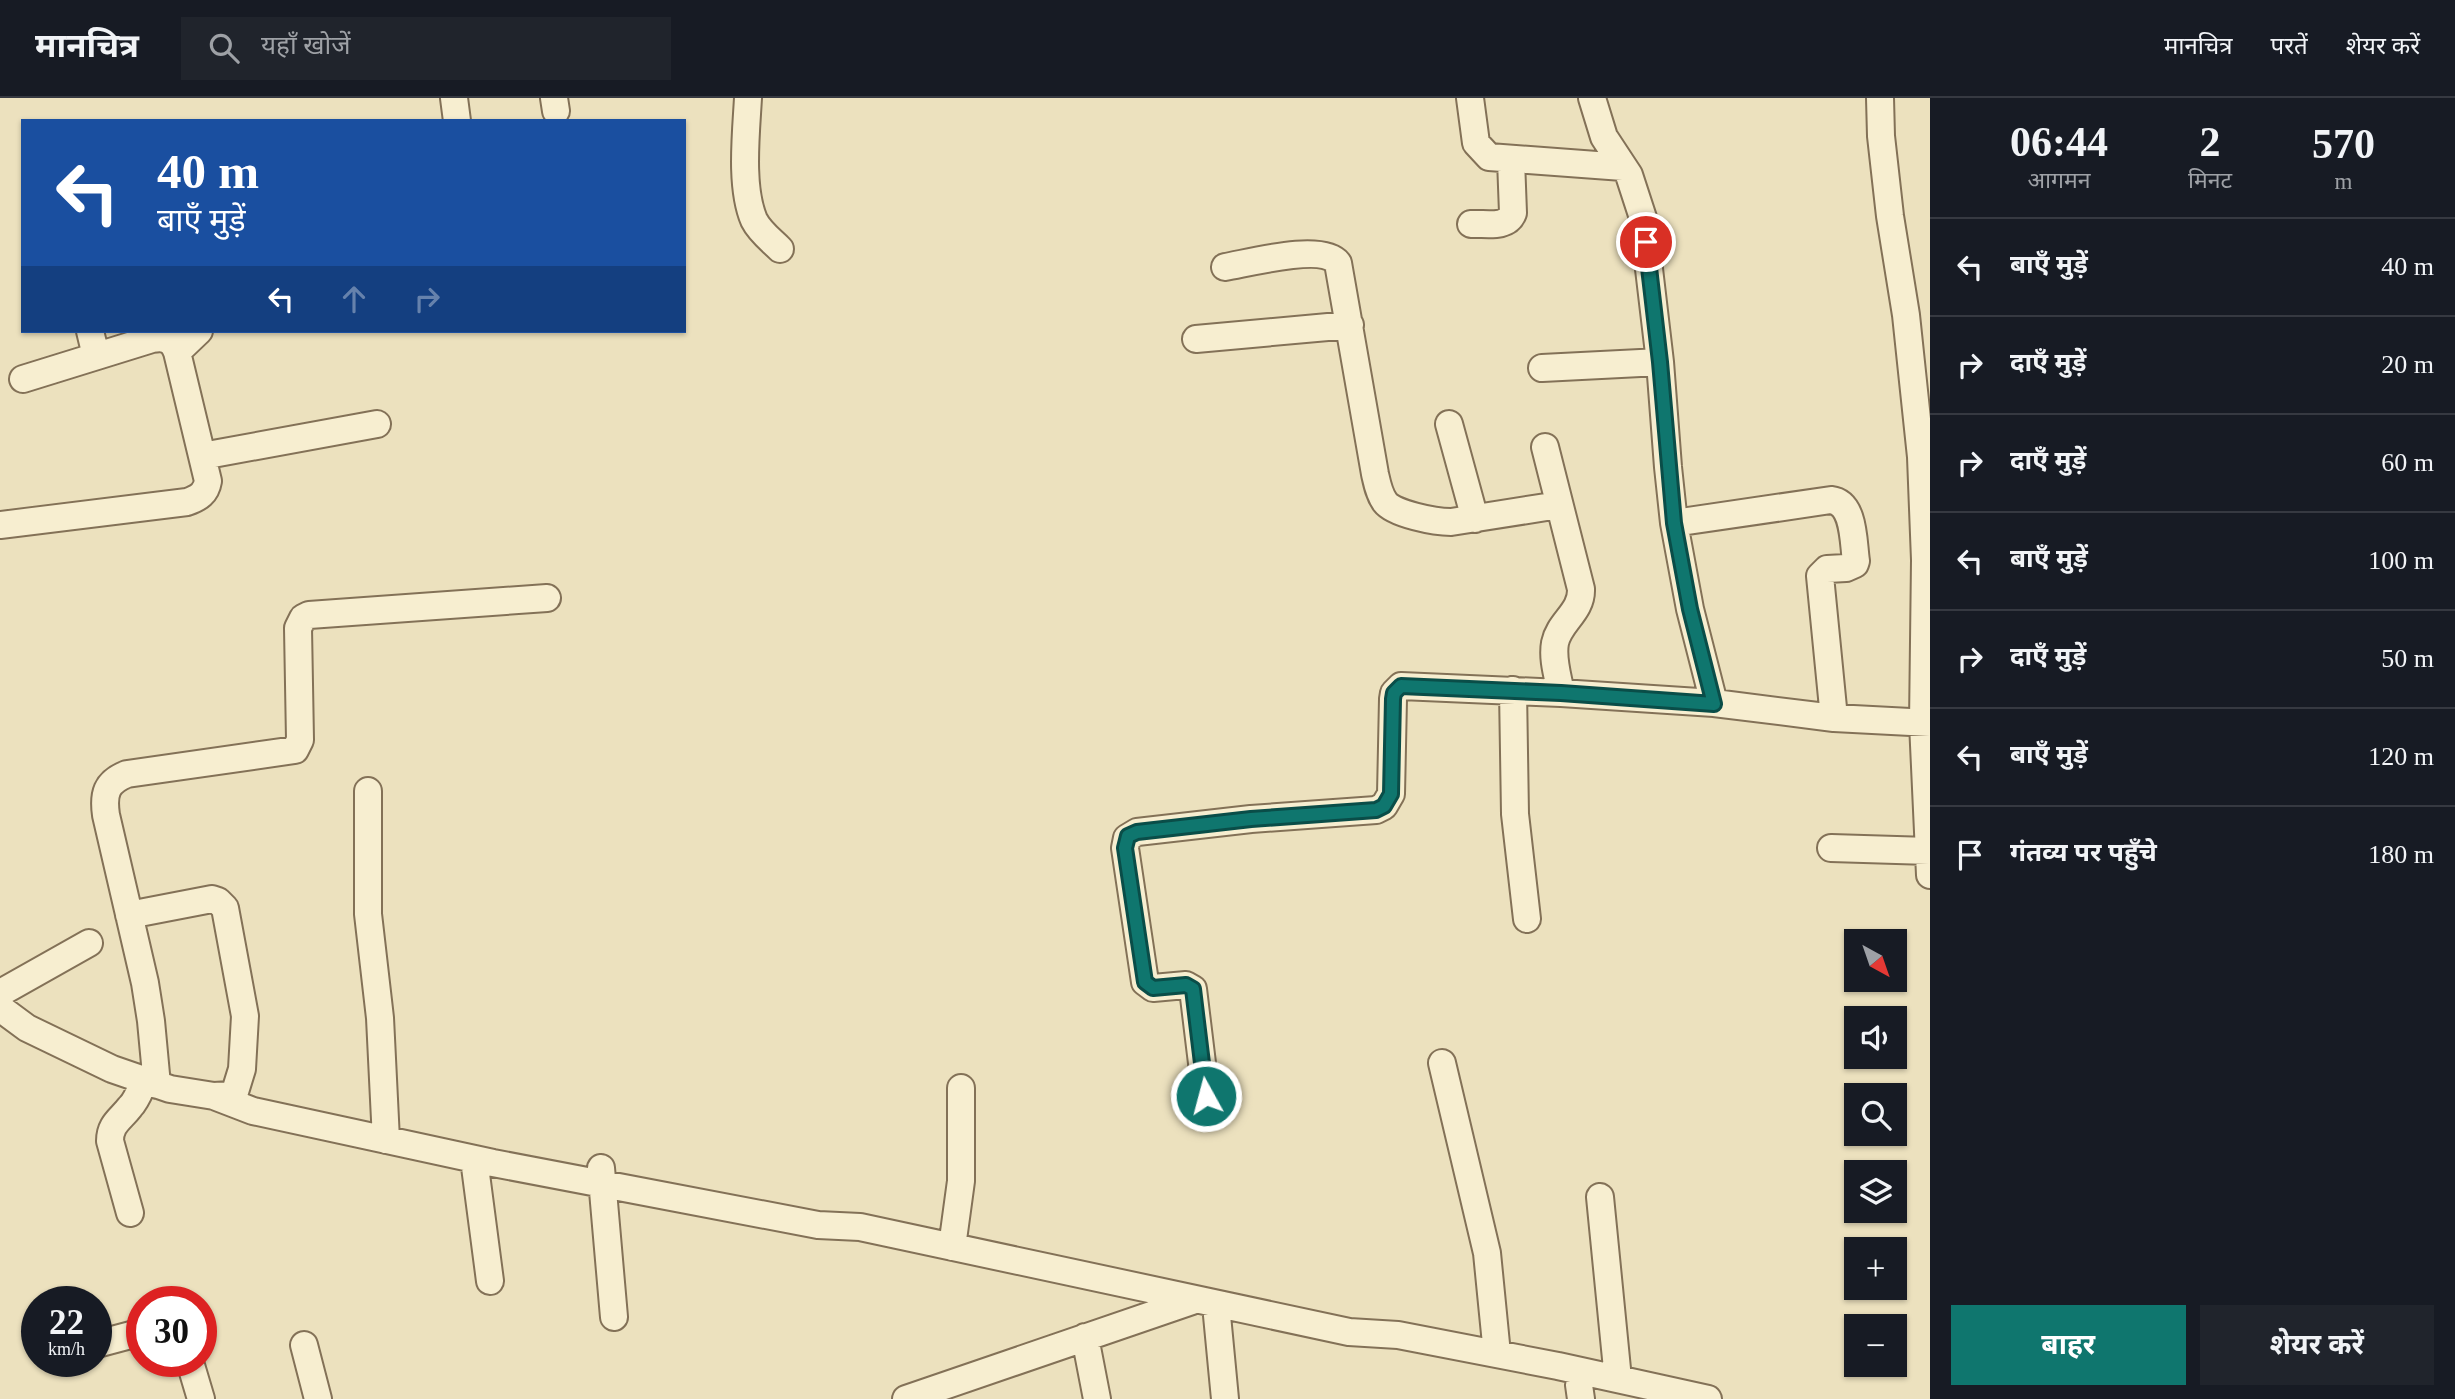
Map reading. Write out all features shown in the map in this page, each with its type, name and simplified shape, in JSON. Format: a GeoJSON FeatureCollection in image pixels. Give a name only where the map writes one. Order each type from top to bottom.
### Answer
{"type":"FeatureCollection","features":[{"type":"Feature","properties":{"kind":"street"},"geometry":{"type":"LineString","coordinates":[[454,98],[457,119]]}},
{"type":"Feature","properties":{"kind":"street"},"geometry":{"type":"LineString","coordinates":[[748,98],[746,142],[751,208],[759,228],[780,249]]}},
{"type":"Feature","properties":{"kind":"street"},"geometry":{"type":"LineString","coordinates":[[1470,98],[1477,147],[1489,157],[1623,166]]}},
{"type":"Feature","properties":{"kind":"street"},"geometry":{"type":"LineString","coordinates":[[1592,98],[1604,137],[1635,190],[1643,218],[1660,362],[1674,523],[1690,609],[1714,704]]}},
{"type":"Feature","properties":{"kind":"street"},"geometry":{"type":"LineString","coordinates":[[1831,848],[1930,863],[1918,314],[1890,216],[1881,136],[1880,98]]}},
{"type":"Feature","properties":{"kind":"street"},"geometry":{"type":"LineString","coordinates":[[1471,224],[1506,223],[1511,219],[1511,160]]}},
{"type":"Feature","properties":{"kind":"street"},"geometry":{"type":"LineString","coordinates":[[1224,267],[1304,254],[1331,256],[1339,266],[1375,474],[1384,501],[1396,510],[1441,522],[1559,505]]}},
{"type":"Feature","properties":{"kind":"street"},"geometry":{"type":"LineString","coordinates":[[1196,339],[1350,325]]}},
{"type":"Feature","properties":{"kind":"street"},"geometry":{"type":"LineString","coordinates":[[177,352],[197,333]]}},
{"type":"Feature","properties":{"kind":"street"},"geometry":{"type":"LineString","coordinates":[[0,525],[196,499],[206,489],[208,481],[177,352],[170,340],[159,338],[93,344],[23,379]]}},
{"type":"Feature","properties":{"kind":"street"},"geometry":{"type":"LineString","coordinates":[[1542,368],[1660,362]]}},
{"type":"Feature","properties":{"kind":"street"},"geometry":{"type":"LineString","coordinates":[[202,456],[377,424]]}},
{"type":"Feature","properties":{"kind":"street"},"geometry":{"type":"LineString","coordinates":[[1449,424],[1475,519]]}},
{"type":"Feature","properties":{"kind":"street"},"geometry":{"type":"LineString","coordinates":[[1545,447],[1581,594],[1579,605],[1557,635],[1555,642],[1554,653],[1561,693]]}},
{"type":"Feature","properties":{"kind":"street"},"geometry":{"type":"LineString","coordinates":[[1674,523],[1831,500],[1846,508],[1855,564],[1846,568],[1827,569],[1820,576],[1834,718]]}},
{"type":"Feature","properties":{"kind":"street"},"geometry":{"type":"LineString","coordinates":[[130,1213],[110,1134],[116,1121],[151,1083],[151,1021],[106,816],[104,794],[107,787],[127,774],[295,750],[300,740],[298,628],[303,618],[309,615],[547,598]]}},
{"type":"Feature","properties":{"kind":"street"},"geometry":{"type":"LineString","coordinates":[[1206,1096],[1193,989],[1186,985],[1153,988],[1145,982],[1125,848],[1128,836],[1137,832],[1251,819],[1376,810],[1384,806],[1391,794],[1393,699],[1394,693],[1401,686],[1561,693],[1714,704],[1834,718],[1926,723]]}},
{"type":"Feature","properties":{"kind":"street"},"geometry":{"type":"LineString","coordinates":[[1513,691],[1515,814],[1527,919]]}},
{"type":"Feature","properties":{"kind":"street"},"geometry":{"type":"LineString","coordinates":[[368,791],[368,914],[380,1018],[387,1133]]}},
{"type":"Feature","properties":{"kind":"street"},"geometry":{"type":"LineString","coordinates":[[129,915],[212,899],[225,908],[245,1016],[242,1069],[224,1095]]}},
{"type":"Feature","properties":{"kind":"street"},"geometry":{"type":"LineString","coordinates":[[89,943],[1,997],[35,1017],[62,1043],[83,1056],[151,1083],[224,1095],[253,1111],[387,1133],[601,1176],[818,1225],[860,1227],[1349,1332],[1398,1335],[1708,1399]]}},
{"type":"Feature","properties":{"kind":"street"},"geometry":{"type":"LineString","coordinates":[[1442,1063],[1487,1253],[1497,1354]]}},
{"type":"Feature","properties":{"kind":"street"},"geometry":{"type":"LineString","coordinates":[[952,1247],[961,1181],[961,1088]]}},
{"type":"Feature","properties":{"kind":"street"},"geometry":{"type":"LineString","coordinates":[[387,1133],[474,1159],[601,1176]]}},
{"type":"Feature","properties":{"kind":"street"},"geometry":{"type":"LineString","coordinates":[[474,1159],[490,1281]]}},
{"type":"Feature","properties":{"kind":"street"},"geometry":{"type":"LineString","coordinates":[[601,1176],[614,1317]]}},
{"type":"Feature","properties":{"kind":"street"},"geometry":{"type":"LineString","coordinates":[[1600,1197],[1618,1379]]}},
{"type":"Feature","properties":{"kind":"street"},"geometry":{"type":"LineString","coordinates":[[906,1399],[1085,1337],[1205,1302]]}},
{"type":"Feature","properties":{"kind":"street"},"geometry":{"type":"LineString","coordinates":[[1205,1302],[1225,1399]]}},
{"type":"Feature","properties":{"kind":"street"},"geometry":{"type":"LineString","coordinates":[[1349,1332],[1396,1350],[1580,1392],[1641,1399]]}},
{"type":"Feature","properties":{"kind":"street"},"geometry":{"type":"LineString","coordinates":[[1085,1337],[1097,1399]]}},
{"type":"Feature","properties":{"kind":"street"},"geometry":{"type":"LineString","coordinates":[[304,1345],[318,1399]]}},
{"type":"Feature","properties":{"kind":"street"},"geometry":{"type":"LineString","coordinates":[[194,1377],[201,1399]]}},
{"type":"Feature","properties":{"kind":"route"},"geometry":{"type":"LineString","coordinates":[[1206,1096],[1193,989],[1186,985],[1153,988],[1145,982],[1125,848],[1128,836],[1137,832],[1251,819],[1376,810],[1384,806],[1391,794],[1393,699],[1394,693],[1401,686],[1561,693],[1714,704],[1690,609],[1674,523],[1646,242]]}}]}
